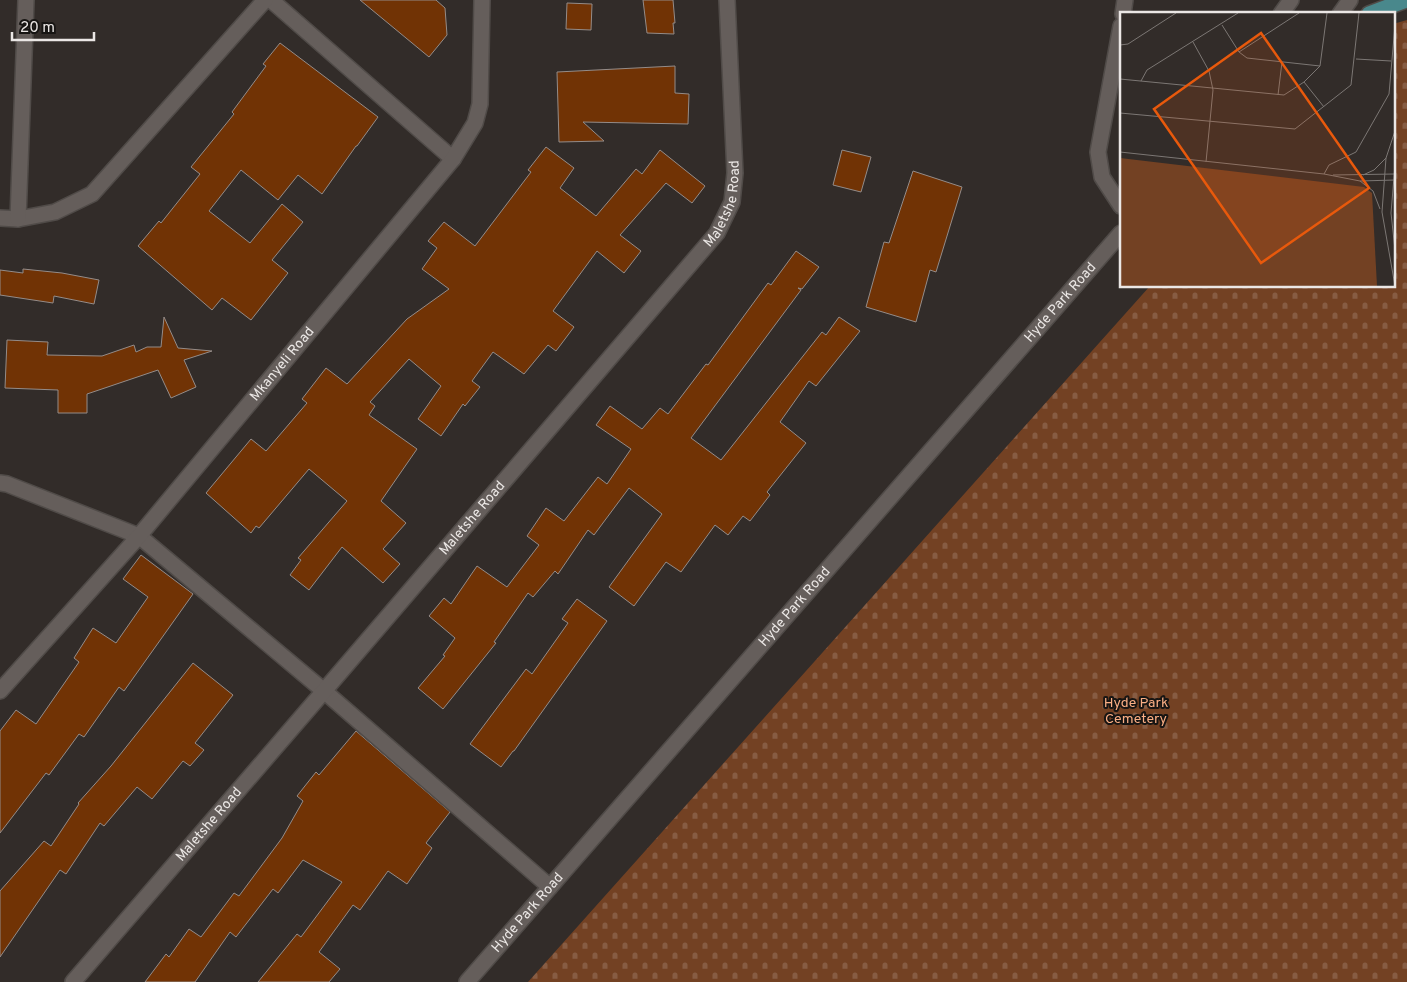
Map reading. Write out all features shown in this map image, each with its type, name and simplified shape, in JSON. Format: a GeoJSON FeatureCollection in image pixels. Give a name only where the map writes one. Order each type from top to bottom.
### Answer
{"type":"FeatureCollection","features":[{"type":"Feature","properties":{"kind":"main road"},"geometry":{"type":"LineString","coordinates":[[1374,12],[1406,0]]}},
{"type":"Feature","properties":{"kind":"street"},"geometry":{"type":"LineString","coordinates":[[18,219],[26,0]]}},
{"type":"Feature","properties":{"kind":"street"},"geometry":{"type":"LineString","coordinates":[[0,218],[18,219],[55,212],[92,194],[265,0]]}},
{"type":"Feature","properties":{"kind":"street"},"geometry":{"type":"LineString","coordinates":[[270,0],[453,159]]}},
{"type":"Feature","properties":{"kind":"street","name":"Mkanyeli Road"},"geometry":{"type":"LineString","coordinates":[[0,691],[139,536],[453,159],[475,123],[480,104],[482,0]]}},
{"type":"Feature","properties":{"kind":"street","name":"Maletshe Road"},"geometry":{"type":"LineString","coordinates":[[72,982],[324,692],[717,233],[732,202],[734,173],[727,0]]}},
{"type":"Feature","properties":{"kind":"street"},"geometry":{"type":"LineString","coordinates":[[1283,12],[1292,0]]}},
{"type":"Feature","properties":{"kind":"street"},"geometry":{"type":"LineString","coordinates":[[1341,12],[1350,0]]}},
{"type":"Feature","properties":{"kind":"street"},"geometry":{"type":"LineString","coordinates":[[1120,31],[1098,152],[1102,177],[1120,204]]}},
{"type":"Feature","properties":{"kind":"street","name":"Hyde Park Road"},"geometry":{"type":"LineString","coordinates":[[467,982],[1120,234]]}},
{"type":"Feature","properties":{"kind":"street"},"geometry":{"type":"LineString","coordinates":[[0,483],[8,484],[139,536],[324,692],[550,887]]}},
{"type":"Feature","properties":{"kind":"green space","name":"Hyde Park Cemetery"},"geometry":{"type":"Polygon","coordinates":[[[1407,20],[1407,982],[528,982],[1148,288],[1394,288],[1394,24],[1407,20]]]}},
{"type":"Feature","properties":{"kind":"building"},"geometry":{"type":"Polygon","coordinates":[[[360,0],[436,0],[445,8],[447,35],[429,57],[360,0]]]}},
{"type":"Feature","properties":{"kind":"building"},"geometry":{"type":"Polygon","coordinates":[[[643,0],[673,0],[674,34],[647,33],[643,0]]]}},
{"type":"Feature","properties":{"kind":"building"},"geometry":{"type":"Polygon","coordinates":[[[567,3],[592,4],[591,30],[566,29],[567,3]]]}},
{"type":"Feature","properties":{"kind":"building"},"geometry":{"type":"Polygon","coordinates":[[[280,43],[378,117],[322,194],[298,175],[278,200],[241,170],[209,211],[250,243],[282,204],[303,222],[272,260],[288,273],[251,320],[222,298],[212,310],[138,246],[159,221],[161,223],[200,174],[191,167],[234,114],[232,112],[266,66],[263,64],[280,43]]]}},
{"type":"Feature","properties":{"kind":"building"},"geometry":{"type":"Polygon","coordinates":[[[675,66],[675,93],[689,94],[688,124],[583,122],[604,141],[559,142],[557,72],[675,66]]]}},
{"type":"Feature","properties":{"kind":"building"},"geometry":{"type":"Polygon","coordinates":[[[546,147],[574,168],[560,188],[596,216],[636,169],[642,174],[660,150],[705,186],[692,203],[666,183],[620,235],[641,251],[624,273],[597,251],[553,311],[574,327],[556,351],[548,345],[524,374],[493,352],[472,381],[480,387],[465,406],[463,404],[441,436],[418,419],[441,386],[409,359],[370,402],[375,406],[369,415],[417,449],[381,501],[406,523],[383,549],[400,564],[383,583],[342,547],[309,590],[290,575],[301,560],[298,558],[347,501],[309,469],[259,528],[256,526],[251,533],[206,493],[251,439],[266,451],[307,403],[302,399],[326,368],[347,384],[407,319],[449,289],[422,269],[437,248],[428,241],[444,222],[475,246],[531,172],[528,170],[546,147]]]}},
{"type":"Feature","properties":{"kind":"building"},"geometry":{"type":"Polygon","coordinates":[[[842,150],[871,157],[861,192],[833,185],[842,150]]]}},
{"type":"Feature","properties":{"kind":"building"},"geometry":{"type":"Polygon","coordinates":[[[913,171],[962,187],[936,272],[930,270],[916,322],[866,307],[884,242],[889,243],[913,171]]]}},
{"type":"Feature","properties":{"kind":"building"},"geometry":{"type":"Polygon","coordinates":[[[796,251],[819,267],[802,289],[798,288],[801,290],[691,438],[721,460],[822,332],[826,335],[839,317],[860,331],[816,386],[809,381],[780,422],[806,443],[767,492],[770,495],[750,521],[743,516],[728,535],[715,525],[681,572],[666,562],[634,606],[609,587],[662,514],[629,488],[594,535],[588,530],[558,574],[555,571],[533,597],[528,593],[494,642],[496,643],[443,709],[418,688],[445,656],[443,655],[455,638],[429,616],[444,598],[451,604],[477,566],[507,587],[539,545],[527,536],[546,508],[564,521],[598,477],[607,484],[631,449],[596,425],[610,406],[642,429],[660,408],[668,414],[706,364],[708,365],[768,283],[771,285],[796,251]]]}},
{"type":"Feature","properties":{"kind":"building"},"geometry":{"type":"Polygon","coordinates":[[[23,269],[62,273],[99,280],[94,304],[54,296],[53,303],[0,295],[0,270],[23,273],[23,269]]]}},
{"type":"Feature","properties":{"kind":"building"},"geometry":{"type":"Polygon","coordinates":[[[164,317],[178,348],[212,351],[184,360],[196,387],[171,398],[158,370],[87,394],[87,413],[58,413],[58,390],[5,388],[7,340],[48,342],[47,355],[102,356],[134,345],[136,352],[147,347],[161,347],[164,317]]]}},
{"type":"Feature","properties":{"kind":"building"},"geometry":{"type":"Polygon","coordinates":[[[141,555],[193,594],[124,691],[119,687],[84,737],[79,734],[49,775],[46,773],[0,833],[0,731],[16,710],[36,724],[79,662],[74,658],[93,628],[116,643],[148,597],[123,579],[141,555]]]}},
{"type":"Feature","properties":{"kind":"building"},"geometry":{"type":"Polygon","coordinates":[[[577,599],[607,621],[501,767],[470,744],[526,669],[532,674],[568,623],[562,619],[577,599]]]}},
{"type":"Feature","properties":{"kind":"building"},"geometry":{"type":"Polygon","coordinates":[[[193,663],[233,695],[195,743],[204,750],[190,766],[183,761],[152,799],[137,787],[104,826],[100,823],[66,874],[60,870],[0,957],[0,891],[44,841],[51,846],[78,803],[111,766],[193,663]]]}},
{"type":"Feature","properties":{"kind":"building"},"geometry":{"type":"Polygon","coordinates":[[[356,731],[450,812],[426,843],[432,848],[407,884],[388,871],[360,910],[353,905],[319,952],[340,969],[329,982],[258,982],[297,934],[301,937],[342,882],[303,860],[278,893],[273,889],[236,937],[230,932],[195,982],[145,982],[166,954],[169,957],[189,929],[201,937],[234,893],[239,896],[282,838],[303,801],[297,796],[316,772],[319,775],[356,731]]]}}]}
